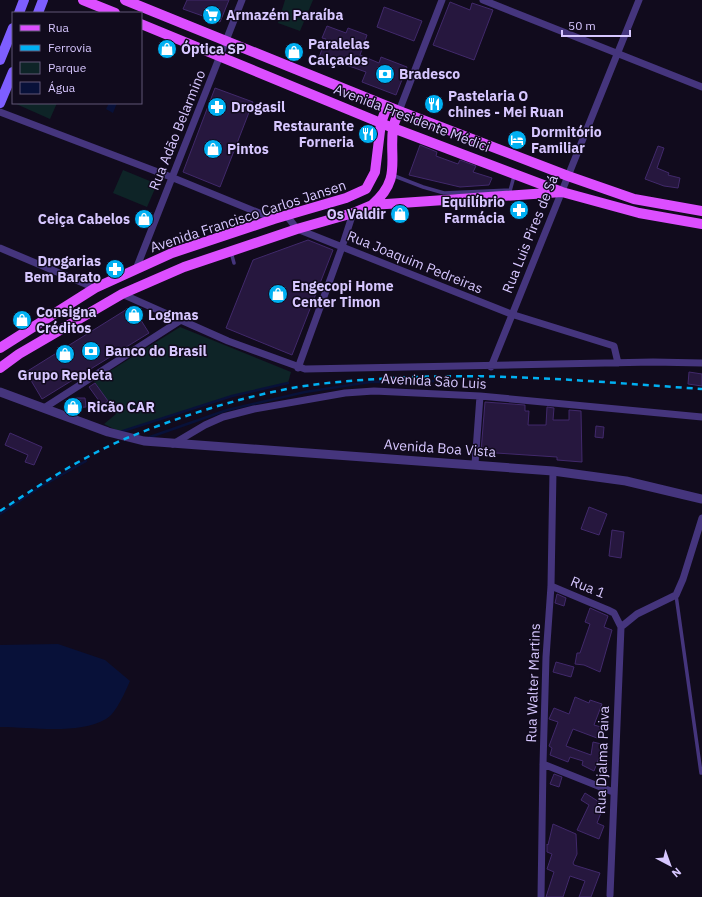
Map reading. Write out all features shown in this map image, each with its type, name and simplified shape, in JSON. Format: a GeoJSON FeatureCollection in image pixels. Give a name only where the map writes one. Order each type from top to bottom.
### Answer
{"type":"FeatureCollection","features":[{"type":"Feature","properties":{"kind":"main road"},"geometry":{"type":"LineString","coordinates":[[19,12],[24,0]]}},
{"type":"Feature","properties":{"kind":"main road"},"geometry":{"type":"LineString","coordinates":[[38,12],[43,0]]}},
{"type":"Feature","properties":{"kind":"main road"},"geometry":{"type":"LineString","coordinates":[[84,0],[113,12]]}},
{"type":"Feature","properties":{"kind":"main road","name":"Avenida Presidente Médici"},"geometry":{"type":"LineString","coordinates":[[125,0],[399,111],[568,176],[634,199],[702,210]]}},
{"type":"Feature","properties":{"kind":"main road","name":"Avenida Presidente Médici"},"geometry":{"type":"LineString","coordinates":[[142,24],[393,128],[562,192],[639,213],[702,224]]}},
{"type":"Feature","properties":{"kind":"main road"},"geometry":{"type":"LineString","coordinates":[[0,60],[12,30]]}},
{"type":"Feature","properties":{"kind":"main road"},"geometry":{"type":"LineString","coordinates":[[0,103],[12,74]]}},
{"type":"Feature","properties":{"kind":"main road","name":"Avenida Francisco Carlos Jansen"},"geometry":{"type":"LineString","coordinates":[[0,348],[95,288],[172,253],[274,219],[346,198],[366,189],[375,172],[381,123],[387,106]]}},
{"type":"Feature","properties":{"kind":"main road"},"geometry":{"type":"LineString","coordinates":[[392,175],[394,164],[393,128],[399,111]]}},
{"type":"Feature","properties":{"kind":"main road","name":"Avenida Francisco Carlos Jansen"},"geometry":{"type":"LineString","coordinates":[[0,368],[19,354],[122,294],[184,267],[297,229],[353,214],[372,205],[381,197],[392,175]]}},
{"type":"Feature","properties":{"kind":"main road","name":"Avenida Francisco Carlos Jansen"},"geometry":{"type":"LineString","coordinates":[[372,205],[510,192],[562,192]]}},
{"type":"Feature","properties":{"kind":"street","name":"Rua Adão Belarmino"},"geometry":{"type":"LineString","coordinates":[[136,269],[242,0]]}},
{"type":"Feature","properties":{"kind":"street"},"geometry":{"type":"LineString","coordinates":[[399,111],[442,0]]}},
{"type":"Feature","properties":{"kind":"street"},"geometry":{"type":"LineString","coordinates":[[483,0],[702,87]]}},
{"type":"Feature","properties":{"kind":"street","name":"Rua Luis Pires de Sá"},"geometry":{"type":"LineString","coordinates":[[491,367],[639,0]]}},
{"type":"Feature","properties":{"kind":"street"},"geometry":{"type":"LineString","coordinates":[[0,112],[171,177],[274,219]]}},
{"type":"Feature","properties":{"kind":"street"},"geometry":{"type":"LineString","coordinates":[[122,294],[228,341],[264,353],[298,368],[353,214]]}},
{"type":"Feature","properties":{"kind":"street"},"geometry":{"type":"LineString","coordinates":[[287,216],[297,229]]}},
{"type":"Feature","properties":{"kind":"street","name":"Rua Joaquim Pedreiras"},"geometry":{"type":"LineString","coordinates":[[297,229],[512,314],[614,346],[618,363]]}},
{"type":"Feature","properties":{"kind":"street"},"geometry":{"type":"LineString","coordinates":[[0,248],[95,288]]}},
{"type":"Feature","properties":{"kind":"street"},"geometry":{"type":"LineString","coordinates":[[44,408],[181,320]]}},
{"type":"Feature","properties":{"kind":"street","name":"Avenida São Luis"},"geometry":{"type":"LineString","coordinates":[[298,368],[491,367],[618,363],[702,363]]}},
{"type":"Feature","properties":{"kind":"street","name":"Avenida São Luis"},"geometry":{"type":"LineString","coordinates":[[173,444],[190,433],[223,417],[254,409],[315,398],[374,391],[480,396],[702,417]]}},
{"type":"Feature","properties":{"kind":"street","name":"Avenida Boa Vista"},"geometry":{"type":"LineString","coordinates":[[0,392],[127,438],[173,444],[475,464],[553,471],[626,481],[702,499]]}},
{"type":"Feature","properties":{"kind":"street"},"geometry":{"type":"LineString","coordinates":[[475,464],[480,396]]}},
{"type":"Feature","properties":{"kind":"street","name":"Rua Walter Martins"},"geometry":{"type":"LineString","coordinates":[[542,897],[543,764],[546,657],[551,586],[553,471]]}},
{"type":"Feature","properties":{"kind":"street"},"geometry":{"type":"LineString","coordinates":[[621,627],[637,614],[676,595],[683,579],[702,518]]}},
{"type":"Feature","properties":{"kind":"street","name":"Rua 1"},"geometry":{"type":"LineString","coordinates":[[551,586],[614,613],[621,627]]}},
{"type":"Feature","properties":{"kind":"street","name":"Rua Djalma Paiva"},"geometry":{"type":"LineString","coordinates":[[610,895],[613,792],[621,627]]}},
{"type":"Feature","properties":{"kind":"street"},"geometry":{"type":"LineString","coordinates":[[543,764],[613,792]]}},
{"type":"Feature","properties":{"kind":"lane"},"geometry":{"type":"LineString","coordinates":[[392,175],[444,193],[510,192],[514,173]]}},
{"type":"Feature","properties":{"kind":"lane"},"geometry":{"type":"LineString","coordinates":[[230,251],[234,263]]}},
{"type":"Feature","properties":{"kind":"lane"},"geometry":{"type":"LineString","coordinates":[[676,595],[701,773]]}},
{"type":"Feature","properties":{"kind":"green space"},"geometry":{"type":"Polygon","coordinates":[[[285,0],[313,0],[300,31],[278,23],[285,0]]]}},
{"type":"Feature","properties":{"kind":"green space"},"geometry":{"type":"Polygon","coordinates":[[[16,104],[57,104],[50,119],[16,104]]]}},
{"type":"Feature","properties":{"kind":"green space"},"geometry":{"type":"Polygon","coordinates":[[[123,170],[157,184],[147,207],[113,193],[123,170]]]}},
{"type":"Feature","properties":{"kind":"green space"},"geometry":{"type":"Polygon","coordinates":[[[180,327],[291,372],[288,383],[232,396],[120,432],[104,424],[116,414],[94,381],[180,327]]]}},
{"type":"Feature","properties":{"kind":"water"},"geometry":{"type":"Polygon","coordinates":[[[108,104],[117,104],[113,113],[106,109],[108,104]]]}},
{"type":"Feature","properties":{"kind":"water"},"geometry":{"type":"Polygon","coordinates":[[[58,644],[105,660],[130,681],[120,702],[106,719],[95,724],[82,727],[54,729],[0,727],[0,645],[58,644]]]}},
{"type":"Feature","properties":{"kind":"building","name":"Armazém Paraíba"},"geometry":{"type":"Polygon","coordinates":[[[187,0],[229,0],[220,22],[183,9],[187,0]]]}},
{"type":"Feature","properties":{"kind":"building"},"geometry":{"type":"Polygon","coordinates":[[[450,2],[470,10],[472,3],[493,10],[474,60],[433,45],[450,2]]]}},
{"type":"Feature","properties":{"kind":"building"},"geometry":{"type":"Polygon","coordinates":[[[384,7],[422,21],[414,41],[377,27],[384,7]]]}},
{"type":"Feature","properties":{"kind":"building"},"geometry":{"type":"Polygon","coordinates":[[[327,26],[346,33],[348,28],[367,35],[360,55],[379,63],[381,57],[407,67],[396,95],[362,82],[366,72],[335,61],[333,66],[318,60],[326,39],[322,38],[327,26]]]}},
{"type":"Feature","properties":{"kind":"building","name":"Pintos"},"geometry":{"type":"Polygon","coordinates":[[[215,88],[253,102],[220,187],[183,172],[215,88]]]}},
{"type":"Feature","properties":{"kind":"building"},"geometry":{"type":"Polygon","coordinates":[[[420,145],[437,152],[436,156],[458,164],[460,160],[476,166],[473,172],[492,178],[489,185],[460,187],[409,175],[420,145]]]}},
{"type":"Feature","properties":{"kind":"building"},"geometry":{"type":"Polygon","coordinates":[[[658,146],[664,148],[657,168],[669,173],[668,175],[680,178],[678,188],[664,186],[645,179],[658,146]]]}},
{"type":"Feature","properties":{"kind":"building","name":"Engecopi Home Center Timon"},"geometry":{"type":"Polygon","coordinates":[[[308,240],[333,250],[292,355],[226,328],[253,260],[308,240]]]}},
{"type":"Feature","properties":{"kind":"building"},"geometry":{"type":"Polygon","coordinates":[[[132,306],[149,333],[42,399],[26,372],[132,306]]]}},
{"type":"Feature","properties":{"kind":"building"},"geometry":{"type":"Polygon","coordinates":[[[689,372],[702,374],[702,386],[688,384],[689,372]]]}},
{"type":"Feature","properties":{"kind":"building"},"geometry":{"type":"Polygon","coordinates":[[[95,383],[108,401],[102,405],[89,387],[95,383]]]}},
{"type":"Feature","properties":{"kind":"building"},"geometry":{"type":"Polygon","coordinates":[[[85,398],[86,407],[72,408],[72,399],[85,398]]]}},
{"type":"Feature","properties":{"kind":"building"},"geometry":{"type":"Polygon","coordinates":[[[485,402],[525,405],[525,411],[529,411],[528,425],[546,425],[547,407],[554,408],[553,420],[569,420],[569,410],[581,411],[582,462],[557,460],[557,457],[481,452],[485,402]]]}},
{"type":"Feature","properties":{"kind":"building"},"geometry":{"type":"Polygon","coordinates":[[[596,426],[604,427],[603,438],[595,437],[596,426]]]}},
{"type":"Feature","properties":{"kind":"building"},"geometry":{"type":"Polygon","coordinates":[[[10,433],[42,447],[34,465],[25,462],[28,455],[5,445],[10,433]]]}},
{"type":"Feature","properties":{"kind":"building"},"geometry":{"type":"Polygon","coordinates":[[[589,507],[607,514],[599,535],[581,529],[589,507]]]}},
{"type":"Feature","properties":{"kind":"building"},"geometry":{"type":"Polygon","coordinates":[[[612,530],[624,532],[621,558],[609,556],[612,530]]]}},
{"type":"Feature","properties":{"kind":"building"},"geometry":{"type":"Polygon","coordinates":[[[557,594],[566,598],[564,606],[555,603],[557,594]]]}},
{"type":"Feature","properties":{"kind":"building"},"geometry":{"type":"Polygon","coordinates":[[[590,608],[608,616],[604,627],[612,630],[600,672],[584,665],[575,664],[577,653],[580,653],[590,624],[585,622],[590,608]]]}},
{"type":"Feature","properties":{"kind":"building"},"geometry":{"type":"Polygon","coordinates":[[[556,662],[574,667],[571,677],[553,672],[556,662]]]}},
{"type":"Feature","properties":{"kind":"building"},"geometry":{"type":"Polygon","coordinates":[[[575,697],[589,703],[590,700],[602,704],[594,725],[601,727],[597,738],[573,729],[566,746],[591,755],[593,742],[606,745],[603,759],[599,758],[594,771],[582,765],[583,761],[570,757],[568,762],[550,755],[552,748],[549,746],[558,722],[549,719],[554,708],[569,714],[575,697]]]}},
{"type":"Feature","properties":{"kind":"building"},"geometry":{"type":"Polygon","coordinates":[[[554,774],[562,777],[559,787],[550,784],[554,774]]]}},
{"type":"Feature","properties":{"kind":"building"},"geometry":{"type":"Polygon","coordinates":[[[585,793],[604,805],[597,823],[604,826],[599,839],[577,830],[589,805],[581,800],[585,793]]]}},
{"type":"Feature","properties":{"kind":"building"},"geometry":{"type":"Polygon","coordinates":[[[553,824],[576,834],[577,854],[573,863],[574,865],[600,873],[591,897],[579,897],[585,881],[570,876],[563,897],[546,897],[554,872],[547,869],[552,854],[547,852],[547,844],[548,845],[553,824]]]}},
{"type":"Feature","properties":{"kind":"waterway"},"geometry":{"type":"LineString","coordinates":[[150,437],[227,410],[305,392],[370,382],[433,381]]}},
{"type":"Feature","properties":{"kind":"waterway"},"geometry":{"type":"LineString","coordinates":[[120,432],[232,396],[288,383]]}},
{"type":"Feature","properties":{"kind":"waterway"},"geometry":{"type":"LineString","coordinates":[[0,514],[40,487],[86,461]]}},
{"type":"Feature","properties":{"kind":"railway"},"geometry":{"type":"LineString","coordinates":[[0,511],[46,481],[110,445],[208,409],[251,397],[292,388],[330,383],[394,378],[471,376],[586,381],[702,389]]}},
{"type":"Feature","properties":{"kind":"place","name":"Armazém Paraíba"},"geometry":{"type":"Point","coordinates":[212,15]}},
{"type":"Feature","properties":{"kind":"place","name":"Óptica SP"},"geometry":{"type":"Point","coordinates":[167,49]}},
{"type":"Feature","properties":{"kind":"place","name":"Paralelas Calçados"},"geometry":{"type":"Point","coordinates":[294,52]}},
{"type":"Feature","properties":{"kind":"place","name":"Bradesco"},"geometry":{"type":"Point","coordinates":[385,74]}},
{"type":"Feature","properties":{"kind":"place","name":"Pastelaria O chines - Mei Ruan"},"geometry":{"type":"Point","coordinates":[434,104]}},
{"type":"Feature","properties":{"kind":"place","name":"Drogasil"},"geometry":{"type":"Point","coordinates":[217,107]}},
{"type":"Feature","properties":{"kind":"place","name":"Restaurante Forneria"},"geometry":{"type":"Point","coordinates":[368,134]}},
{"type":"Feature","properties":{"kind":"place","name":"Dormitório Familiar"},"geometry":{"type":"Point","coordinates":[517,140]}},
{"type":"Feature","properties":{"kind":"place","name":"Pintos"},"geometry":{"type":"Point","coordinates":[213,149]}},
{"type":"Feature","properties":{"kind":"place","name":"Equilíbrio Farmácia"},"geometry":{"type":"Point","coordinates":[519,210]}},
{"type":"Feature","properties":{"kind":"place","name":"Os Valdir"},"geometry":{"type":"Point","coordinates":[400,214]}},
{"type":"Feature","properties":{"kind":"place","name":"Ceiça Cabelos"},"geometry":{"type":"Point","coordinates":[144,219]}},
{"type":"Feature","properties":{"kind":"place","name":"Drogarias Bem Barato"},"geometry":{"type":"Point","coordinates":[115,269]}},
{"type":"Feature","properties":{"kind":"place","name":"Engecopi Home Center Timon"},"geometry":{"type":"Point","coordinates":[278,294]}},
{"type":"Feature","properties":{"kind":"place","name":"Logmas"},"geometry":{"type":"Point","coordinates":[134,315]}},
{"type":"Feature","properties":{"kind":"place","name":"Consigna Créditos"},"geometry":{"type":"Point","coordinates":[22,320]}},
{"type":"Feature","properties":{"kind":"place","name":"Banco do Brasil"},"geometry":{"type":"Point","coordinates":[91,351]}},
{"type":"Feature","properties":{"kind":"place","name":"Grupo Repleta"},"geometry":{"type":"Point","coordinates":[65,354]}},
{"type":"Feature","properties":{"kind":"place","name":"Ricão CAR"},"geometry":{"type":"Point","coordinates":[73,407]}}]}
